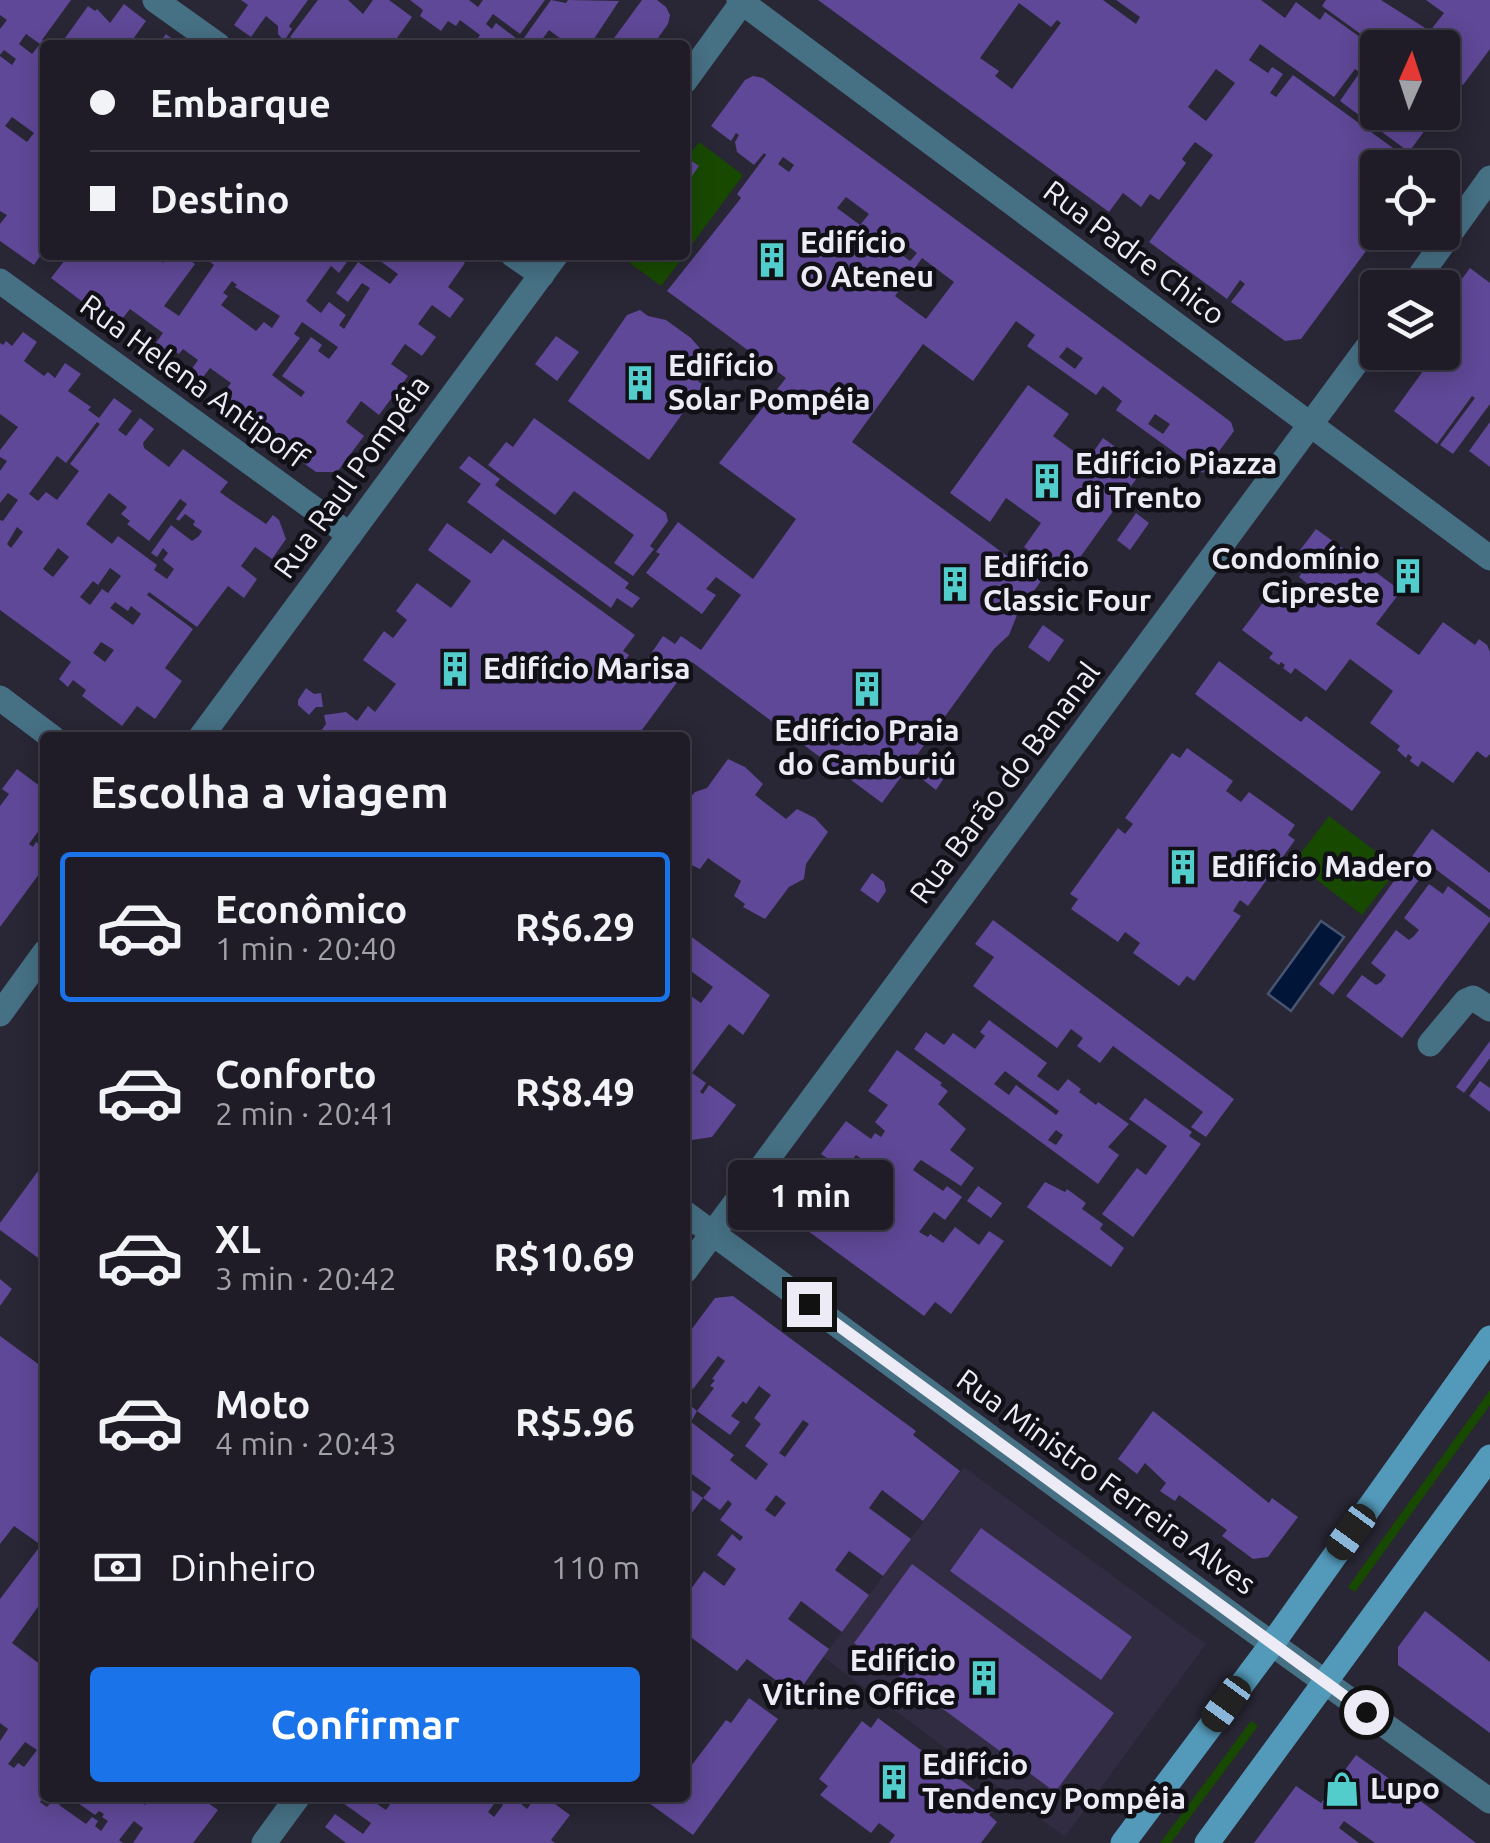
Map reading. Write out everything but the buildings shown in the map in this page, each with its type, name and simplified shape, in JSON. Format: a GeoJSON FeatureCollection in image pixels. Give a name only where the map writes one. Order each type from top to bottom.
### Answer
{"type":"FeatureCollection","features":[{"type":"Feature","properties":{"kind":"main road"},"geometry":{"type":"LineString","coordinates":[[1123,1843],[1272,1644],[1490,1338]]}},
{"type":"Feature","properties":{"kind":"main road"},"geometry":{"type":"LineString","coordinates":[[1207,1843],[1490,1457]]}},
{"type":"Feature","properties":{"kind":"street"},"geometry":{"type":"LineString","coordinates":[[155,0],[211,40]]}},
{"type":"Feature","properties":{"kind":"street"},"geometry":{"type":"LineString","coordinates":[[690,74],[742,1]]}},
{"type":"Feature","properties":{"kind":"street","name":"Rua Padre Chico"},"geometry":{"type":"LineString","coordinates":[[742,1],[1490,558]]}},
{"type":"Feature","properties":{"kind":"street"},"geometry":{"type":"LineString","coordinates":[[1424,270],[1490,178]]}},
{"type":"Feature","properties":{"kind":"street","name":"Rua Raul Pompéia"},"geometry":{"type":"LineString","coordinates":[[204,732],[549,265]]}},
{"type":"Feature","properties":{"kind":"street","name":"Rua Helena Antipoff"},"geometry":{"type":"LineString","coordinates":[[0,281],[350,535]]}},
{"type":"Feature","properties":{"kind":"street","name":"Rua Barão do Bananal"},"geometry":{"type":"LineString","coordinates":[[690,1264],[1360,359]]}},
{"type":"Feature","properties":{"kind":"street"},"geometry":{"type":"LineString","coordinates":[[0,698],[45,732]]}},
{"type":"Feature","properties":{"kind":"street"},"geometry":{"type":"LineString","coordinates":[[0,1014],[40,959]]}},
{"type":"Feature","properties":{"kind":"street"},"geometry":{"type":"LineString","coordinates":[[1430,1044],[1466,1001],[1473,998],[1490,1008]]}},
{"type":"Feature","properties":{"kind":"street","name":"Rua Ministro Ferreira Alves"},"geometry":{"type":"LineString","coordinates":[[690,1217],[1490,1800]]}},
{"type":"Feature","properties":{"kind":"street"},"geometry":{"type":"LineString","coordinates":[[264,1843],[295,1802]]}},
{"type":"Feature","properties":{"kind":"shaded area"},"geometry":{"type":"Polygon","coordinates":[[[964,1467],[1206,1644],[1065,1837],[823,1657],[964,1467]]]}},
{"type":"Feature","properties":{"kind":"green space"},"geometry":{"type":"Polygon","coordinates":[[[699,142],[743,175],[690,247],[690,154],[699,142]]]}},
{"type":"Feature","properties":{"kind":"green space"},"geometry":{"type":"Polygon","coordinates":[[[626,260],[681,260],[661,286],[626,260]]]}},
{"type":"Feature","properties":{"kind":"green space"},"geometry":{"type":"Polygon","coordinates":[[[1329,816],[1398,868],[1362,915],[1294,862],[1329,816]]]}},
{"type":"Feature","properties":{"kind":"green space"},"geometry":{"type":"Polygon","coordinates":[[[1490,1390],[1490,1405],[1355,1592],[1348,1587],[1490,1390]]]}},
{"type":"Feature","properties":{"kind":"green space"},"geometry":{"type":"Polygon","coordinates":[[[1251,1721],[1258,1726],[1171,1843],[1160,1843],[1251,1721]]]}},
{"type":"Feature","properties":{"kind":"water"},"geometry":{"type":"Polygon","coordinates":[[[1321,921],[1344,937],[1291,1011],[1268,994],[1321,921]]]}},
{"type":"Feature","properties":{"kind":"place","name":"Edifício O Ateneu"},"geometry":{"type":"Point","coordinates":[772,260]}},
{"type":"Feature","properties":{"kind":"place","name":"Edifício Solar Pompéia"},"geometry":{"type":"Point","coordinates":[640,383]}},
{"type":"Feature","properties":{"kind":"place","name":"Edifício Piazza di Trento"},"geometry":{"type":"Point","coordinates":[1047,481]}},
{"type":"Feature","properties":{"kind":"place","name":"Condomínio Cipreste"},"geometry":{"type":"Point","coordinates":[1408,576]}},
{"type":"Feature","properties":{"kind":"place","name":"Edifício Classic Four"},"geometry":{"type":"Point","coordinates":[955,584]}},
{"type":"Feature","properties":{"kind":"place","name":"Edifício Marisa"},"geometry":{"type":"Point","coordinates":[455,669]}},
{"type":"Feature","properties":{"kind":"place","name":"Edifício Praia do Camburiú"},"geometry":{"type":"Point","coordinates":[867,689]}},
{"type":"Feature","properties":{"kind":"place","name":"Edifício Madero"},"geometry":{"type":"Point","coordinates":[1183,867]}},
{"type":"Feature","properties":{"kind":"place","name":"Edifício Vitrine Office"},"geometry":{"type":"Point","coordinates":[984,1678]}},
{"type":"Feature","properties":{"kind":"place","name":"Edifício Tendency Pompéia"},"geometry":{"type":"Point","coordinates":[894,1782]}},
{"type":"Feature","properties":{"kind":"place","name":"Lupo"},"geometry":{"type":"Point","coordinates":[1342,1789]}},
{"type":"Feature","properties":{"kind":"route"},"geometry":{"type":"LineString","coordinates":[[809,1304],[1366,1712]]}}]}
